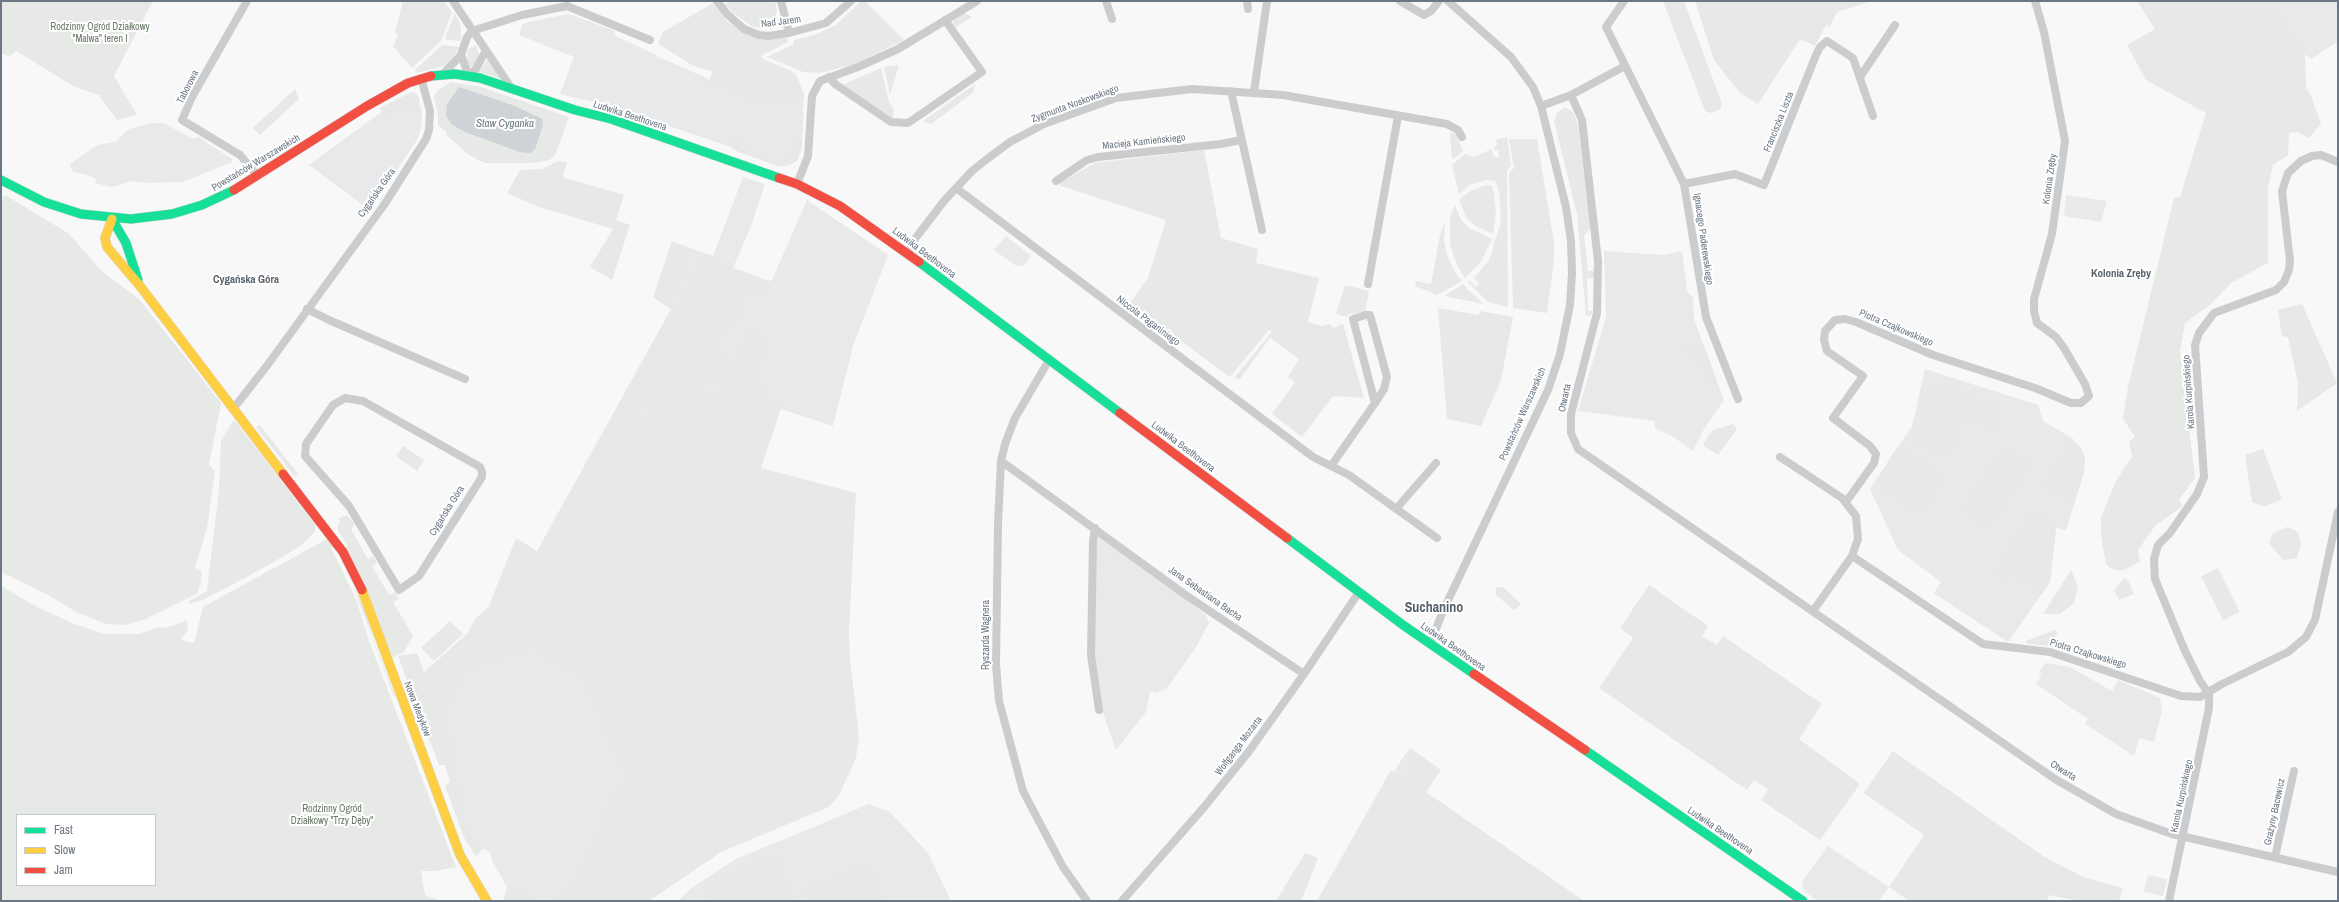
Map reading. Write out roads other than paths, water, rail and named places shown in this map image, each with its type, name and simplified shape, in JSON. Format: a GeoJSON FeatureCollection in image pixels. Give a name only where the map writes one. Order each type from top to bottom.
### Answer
{"type":"FeatureCollection","features":[{"type":"Feature","properties":{"kind":"street","name":"Taborowa"},"geometry":{"type":"LineString","coordinates":[[247,1],[192,97],[182,120],[240,156],[258,176]]}},
{"type":"Feature","properties":{"kind":"street"},"geometry":{"type":"LineString","coordinates":[[453,1],[512,89]]}},
{"type":"Feature","properties":{"kind":"street","name":"Nad Jarem"},"geometry":{"type":"LineString","coordinates":[[717,1],[732,18],[752,33],[768,36],[789,33],[826,23],[851,1]]}},
{"type":"Feature","properties":{"kind":"street"},"geometry":{"type":"LineString","coordinates":[[781,1],[789,33]]}},
{"type":"Feature","properties":{"kind":"street"},"geometry":{"type":"LineString","coordinates":[[797,184],[808,156],[814,91],[820,81],[858,67],[891,52],[977,1]]}},
{"type":"Feature","properties":{"kind":"street"},"geometry":{"type":"LineString","coordinates":[[1106,1],[1112,19]]}},
{"type":"Feature","properties":{"kind":"street"},"geometry":{"type":"LineString","coordinates":[[1254,92],[1267,1]]}},
{"type":"Feature","properties":{"kind":"street"},"geometry":{"type":"LineString","coordinates":[[1400,1],[1424,15],[1431,11],[1439,1]]}},
{"type":"Feature","properties":{"kind":"street","name":"Powstańców Warszawskich"},"geometry":{"type":"LineString","coordinates":[[1430,644],[1443,611],[1548,390],[1560,354],[1570,305],[1572,256],[1566,207],[1541,106],[1533,87],[1511,57],[1448,1]]}},
{"type":"Feature","properties":{"kind":"street","name":"Ignacego Paderewskiego"},"geometry":{"type":"LineString","coordinates":[[1624,1],[1606,27],[1684,184],[1706,317],[1738,399]]}},
{"type":"Feature","properties":{"kind":"street","name":"Kolonia Zręby"},"geometry":{"type":"LineString","coordinates":[[2035,1],[2044,32],[2062,117],[2065,141],[2052,234],[2034,298],[2034,311],[2036,323],[2056,337],[2064,348],[2085,384],[2089,396]]}},
{"type":"Feature","properties":{"kind":"street"},"geometry":{"type":"LineString","coordinates":[[442,75],[461,55],[467,37],[472,31],[522,15],[567,6],[650,40]]}},
{"type":"Feature","properties":{"kind":"street"},"geometry":{"type":"LineString","coordinates":[[829,77],[835,84],[891,122],[908,123],[982,72],[945,20]]}},
{"type":"Feature","properties":{"kind":"street"},"geometry":{"type":"LineString","coordinates":[[1860,77],[1895,25]]}},
{"type":"Feature","properties":{"kind":"street","name":"Franciszka Liszta"},"geometry":{"type":"LineString","coordinates":[[1684,184],[1735,174],[1764,185],[1816,55],[1823,43],[1827,41],[1853,58],[1873,116]]}},
{"type":"Feature","properties":{"kind":"street"},"geometry":{"type":"LineString","coordinates":[[461,55],[469,76],[476,69],[486,50]]}},
{"type":"Feature","properties":{"kind":"street"},"geometry":{"type":"LineString","coordinates":[[1541,106],[1571,95],[1625,66]]}},
{"type":"Feature","properties":{"kind":"street","name":"Powstańców Warszawskich"},"geometry":{"type":"LineString","coordinates":[[1,180],[54,206],[81,214],[112,218],[152,218],[187,210],[228,194],[367,106],[421,78],[442,75],[469,76],[512,89]]}},
{"type":"Feature","properties":{"kind":"street","name":"Cygańska Góra"},"geometry":{"type":"LineString","coordinates":[[233,409],[266,367],[379,211],[417,153],[429,130],[430,111],[421,78]]}},
{"type":"Feature","properties":{"kind":"street","name":"Ludwika Beethovena"},"geometry":{"type":"LineString","coordinates":[[512,89],[576,110],[611,119],[797,184],[840,206],[908,254],[1358,592],[1430,644],[1803,901]]}},
{"type":"Feature","properties":{"kind":"street","name":"Zygmunta Noskowskiego"},"geometry":{"type":"LineString","coordinates":[[908,254],[914,240],[956,188],[973,170],[1010,142],[1044,124],[1116,98],[1148,93],[1192,89],[1283,95],[1448,124],[1458,130],[1462,137]]}},
{"type":"Feature","properties":{"kind":"street"},"geometry":{"type":"LineString","coordinates":[[1231,91],[1262,230]]}},
{"type":"Feature","properties":{"kind":"street","name":"Otwarta"},"geometry":{"type":"LineString","coordinates":[[1571,95],[1578,107],[1584,136],[1594,218],[1599,298],[1588,352],[1572,406],[1571,433],[1578,449],[2055,779],[2116,814],[2183,837],[2338,872]]}},
{"type":"Feature","properties":{"kind":"street"},"geometry":{"type":"LineString","coordinates":[[1368,284],[1398,116]]}},
{"type":"Feature","properties":{"kind":"street","name":"Macieja Kamieńskiego"},"geometry":{"type":"LineString","coordinates":[[1056,181],[1087,160],[1098,156],[1221,144],[1241,140]]}},
{"type":"Feature","properties":{"kind":"street","name":"Karola Kurpińskiego"},"geometry":{"type":"LineString","coordinates":[[2169,901],[2208,720],[2209,694],[2200,681],[2185,651],[2155,579],[2153,568],[2158,546],[2170,532],[2197,494],[2204,477],[2195,345],[2199,333],[2214,314],[2276,290],[2284,282],[2290,270],[2282,191],[2288,173],[2301,161],[2312,156],[2321,155],[2338,162]]}},
{"type":"Feature","properties":{"kind":"street","name":"Niccola Paganiniego"},"geometry":{"type":"LineString","coordinates":[[956,188],[1313,457],[1349,475],[1437,538]]}},
{"type":"Feature","properties":{"kind":"street"},"geometry":{"type":"LineString","coordinates":[[112,218],[126,243],[140,286]]}},
{"type":"Feature","properties":{"kind":"street"},"geometry":{"type":"LineString","coordinates":[[112,218],[105,238],[107,246],[140,286],[233,409]]}},
{"type":"Feature","properties":{"kind":"street"},"geometry":{"type":"LineString","coordinates":[[307,309],[465,379]]}},
{"type":"Feature","properties":{"kind":"street"},"geometry":{"type":"LineString","coordinates":[[1331,466],[1375,403],[1384,389],[1387,377],[1370,315],[1353,319],[1375,403]]}},
{"type":"Feature","properties":{"kind":"street","name":"Piotra Czajkowskiego"},"geometry":{"type":"LineString","coordinates":[[1846,502],[1874,463],[1876,454],[1870,446],[1833,418],[1863,376],[1827,351],[1824,340],[1824,331],[1834,320],[1845,319],[1856,322],[1933,355],[2036,388],[2071,403],[2081,403],[2089,396]]}},
{"type":"Feature","properties":{"kind":"street","name":"Ryszarda Wagnera"},"geometry":{"type":"LineString","coordinates":[[1049,360],[1015,418],[1004,444],[1001,461],[995,630],[999,701],[1023,792],[1063,867],[1087,901]]}},
{"type":"Feature","properties":{"kind":"street","name":"Cygańska Góra"},"geometry":{"type":"LineString","coordinates":[[345,398],[363,401],[480,467],[482,472],[482,477],[417,579],[399,590],[349,506],[305,456],[306,444],[332,404],[345,398]]}},
{"type":"Feature","properties":{"kind":"street","name":"Nowa Medyków"},"geometry":{"type":"LineString","coordinates":[[233,409],[325,526],[343,552],[358,580],[460,855],[488,901]]}},
{"type":"Feature","properties":{"kind":"street"},"geometry":{"type":"LineString","coordinates":[[1780,457],[1829,488],[1846,502],[1856,516],[1858,539],[1852,556],[1813,611]]}},
{"type":"Feature","properties":{"kind":"street","name":"Jana Sebastiana Bacha"},"geometry":{"type":"LineString","coordinates":[[1001,461],[1187,596],[1304,674]]}},
{"type":"Feature","properties":{"kind":"street"},"geometry":{"type":"LineString","coordinates":[[1396,509],[1436,463]]}},
{"type":"Feature","properties":{"kind":"street"},"geometry":{"type":"LineString","coordinates":[[2209,694],[2222,684],[2288,652],[2306,637],[2315,620],[2338,512]]}},
{"type":"Feature","properties":{"kind":"street"},"geometry":{"type":"LineString","coordinates":[[1095,528],[1093,541],[1091,661],[1099,710]]}},
{"type":"Feature","properties":{"kind":"street","name":"Piotra Czajkowskiego"},"geometry":{"type":"LineString","coordinates":[[1852,556],[1983,644],[2050,652],[2191,698],[2200,698],[2209,694]]}},
{"type":"Feature","properties":{"kind":"street","name":"Wolfganga Mozarta"},"geometry":{"type":"LineString","coordinates":[[1122,901],[1205,806],[1253,745],[1304,674],[1358,592]]}},
{"type":"Feature","properties":{"kind":"street","name":"Grażyny Bacewicz"},"geometry":{"type":"LineString","coordinates":[[2275,858],[2294,771]]}},
{"type":"Feature","properties":{"kind":"water","name":"Staw Cyganka"},"geometry":{"type":"Polygon","coordinates":[[[459,87],[515,106],[542,119],[543,125],[535,149],[530,153],[520,152],[465,132],[451,124],[446,115],[447,104],[459,87]]]}},
{"type":"Feature","properties":{"kind":"district","name":"Kolonia Zręby"},"geometry":{"type":"Point","coordinates":[2121,274]}},
{"type":"Feature","properties":{"kind":"district","name":"Cygańska Góra"},"geometry":{"type":"Point","coordinates":[246,280]}},
{"type":"Feature","properties":{"kind":"district","name":"Suchanino"},"geometry":{"type":"Point","coordinates":[1434,608]}},
{"type":"Feature","properties":{"kind":"park label","name":"Rodzinny Ogród Działkowy \"Malwa\" teren I"},"geometry":{"type":"Point","coordinates":[100,32]}},
{"type":"Feature","properties":{"kind":"park label","name":"Rodzinny Ogród Działkowy \"Trzy Dęby\""},"geometry":{"type":"Point","coordinates":[332,814]}}]}
